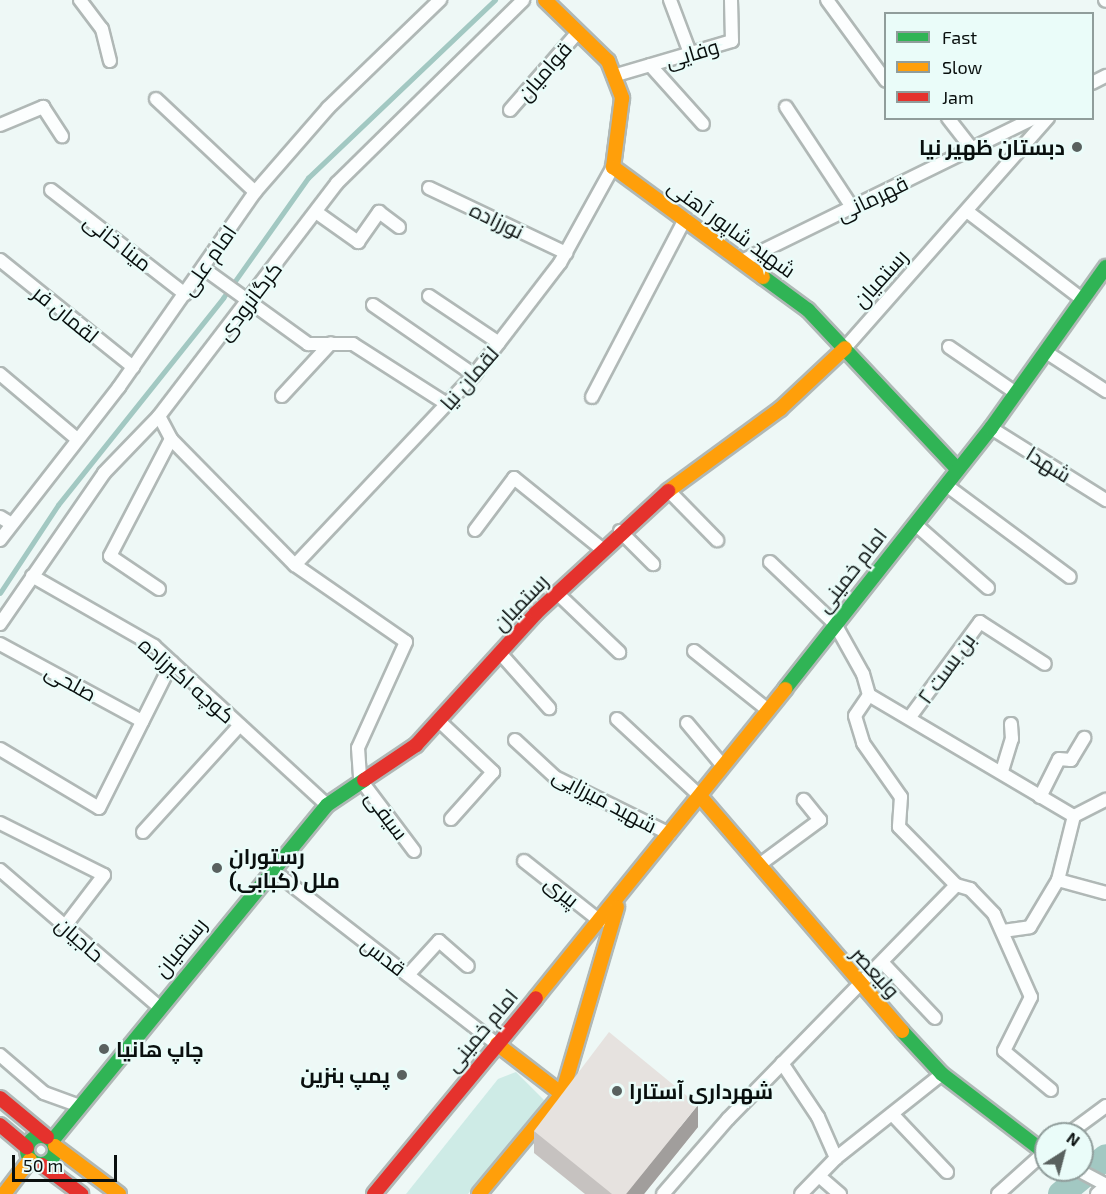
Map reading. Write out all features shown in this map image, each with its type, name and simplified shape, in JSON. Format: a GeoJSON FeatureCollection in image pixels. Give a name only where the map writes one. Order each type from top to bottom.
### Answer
{"type":"FeatureCollection","features":[{"type":"Feature","properties":{"kind":"street"},"geometry":{"type":"LineString","coordinates":[[80,0],[102,29],[110,61]]}},
{"type":"Feature","properties":{"kind":"street","name":"امام علی"},"geometry":{"type":"LineString","coordinates":[[0,540],[5,520],[77,439],[133,368],[255,192],[328,108],[440,0]]}},
{"type":"Feature","properties":{"kind":"street","name":"کرگانرودی"},"geometry":{"type":"LineString","coordinates":[[0,624],[104,473],[159,416],[250,302],[337,183],[468,48],[523,0]]}},
{"type":"Feature","properties":{"kind":"street"},"geometry":{"type":"LineString","coordinates":[[544,0],[608,62],[614,76],[622,98],[613,167]]}},
{"type":"Feature","properties":{"kind":"street"},"geometry":{"type":"LineString","coordinates":[[670,0],[690,53]]}},
{"type":"Feature","properties":{"kind":"street","name":"وفایی"},"geometry":{"type":"LineString","coordinates":[[614,76],[732,41],[731,0]]}},
{"type":"Feature","properties":{"kind":"street"},"geometry":{"type":"LineString","coordinates":[[831,2],[884,80]]}},
{"type":"Feature","properties":{"kind":"street","name":"قوامیان"},"geometry":{"type":"LineString","coordinates":[[510,110],[578,32]]}},
{"type":"Feature","properties":{"kind":"street"},"geometry":{"type":"LineString","coordinates":[[650,65],[703,124]]}},
{"type":"Feature","properties":{"kind":"street"},"geometry":{"type":"LineString","coordinates":[[156,99],[255,192]]}},
{"type":"Feature","properties":{"kind":"street"},"geometry":{"type":"LineString","coordinates":[[1,121],[43,106],[62,136]]}},
{"type":"Feature","properties":{"kind":"street"},"geometry":{"type":"LineString","coordinates":[[786,107],[852,207]]}},
{"type":"Feature","properties":{"kind":"street"},"geometry":{"type":"LineString","coordinates":[[950,120],[972,148]]}},
{"type":"Feature","properties":{"kind":"street","name":"قهرمانی"},"geometry":{"type":"LineString","coordinates":[[742,261],[1030,120]]}},
{"type":"Feature","properties":{"kind":"street","name":"رستمیان"},"geometry":{"type":"LineString","coordinates":[[33,1157],[53,1159],[51,1142],[271,868],[327,806],[360,779],[416,744],[557,592],[620,531],[669,491],[780,409],[845,348],[968,212],[1046,120]]}},
{"type":"Feature","properties":{"kind":"street","name":"شهید شاپور آهنی"},"geometry":{"type":"LineString","coordinates":[[613,167],[808,310],[958,470]]}},
{"type":"Feature","properties":{"kind":"street","name":"لقمان نیا"},"geometry":{"type":"LineString","coordinates":[[295,565],[474,375],[566,253],[613,167]]}},
{"type":"Feature","properties":{"kind":"street","name":"نورزاده"},"geometry":{"type":"LineString","coordinates":[[429,188],[566,253]]}},
{"type":"Feature","properties":{"kind":"street","name":"مینا خانی"},"geometry":{"type":"LineString","coordinates":[[51,190],[184,294]]}},
{"type":"Feature","properties":{"kind":"street"},"geometry":{"type":"LineString","coordinates":[[316,212],[357,242],[379,212],[399,227]]}},
{"type":"Feature","properties":{"kind":"street"},"geometry":{"type":"LineString","coordinates":[[968,212],[1083,300]]}},
{"type":"Feature","properties":{"kind":"street"},"geometry":{"type":"LineString","coordinates":[[592,398],[685,219]]}},
{"type":"Feature","properties":{"kind":"street","name":"لقمان فر"},"geometry":{"type":"LineString","coordinates":[[0,260],[133,368]]}},
{"type":"Feature","properties":{"kind":"street","name":"امام خمینی"},"geometry":{"type":"LineString","coordinates":[[374,1194],[622,894],[958,470],[991,428],[1106,267]]}},
{"type":"Feature","properties":{"kind":"street"},"geometry":{"type":"LineString","coordinates":[[203,268],[308,344],[353,344],[447,404]]}},
{"type":"Feature","properties":{"kind":"street"},"geometry":{"type":"LineString","coordinates":[[429,296],[499,343]]}},
{"type":"Feature","properties":{"kind":"street"},"geometry":{"type":"LineString","coordinates":[[373,305],[474,375]]}},
{"type":"Feature","properties":{"kind":"street"},"geometry":{"type":"LineString","coordinates":[[282,396],[331,343]]}},
{"type":"Feature","properties":{"kind":"street"},"geometry":{"type":"LineString","coordinates":[[949,347],[1016,393]]}},
{"type":"Feature","properties":{"kind":"street"},"geometry":{"type":"LineString","coordinates":[[1046,352],[1106,391]]}},
{"type":"Feature","properties":{"kind":"street"},"geometry":{"type":"LineString","coordinates":[[0,374],[77,439]]}},
{"type":"Feature","properties":{"kind":"street"},"geometry":{"type":"LineString","coordinates":[[159,416],[171,439],[295,565],[406,642],[358,748],[360,779]]}},
{"type":"Feature","properties":{"kind":"street","name":"شهدا"},"geometry":{"type":"LineString","coordinates":[[991,428],[1106,500]]}},
{"type":"Feature","properties":{"kind":"street"},"geometry":{"type":"LineString","coordinates":[[159,589],[110,556],[171,439]]}},
{"type":"Feature","properties":{"kind":"street"},"geometry":{"type":"LineString","coordinates":[[475,530],[514,478],[602,549]]}},
{"type":"Feature","properties":{"kind":"street"},"geometry":{"type":"LineString","coordinates":[[946,485],[1070,577]]}},
{"type":"Feature","properties":{"kind":"street"},"geometry":{"type":"LineString","coordinates":[[669,491],[717,540]]}},
{"type":"Feature","properties":{"kind":"street"},"geometry":{"type":"LineString","coordinates":[[915,524],[988,588]]}},
{"type":"Feature","properties":{"kind":"street"},"geometry":{"type":"LineString","coordinates":[[620,531],[653,564]]}},
{"type":"Feature","properties":{"kind":"street"},"geometry":{"type":"LineString","coordinates":[[770,562],[835,624],[869,695],[1002,771],[1040,797],[1074,816]]}},
{"type":"Feature","properties":{"kind":"street","name":"کوچه اکبرزاده"},"geometry":{"type":"LineString","coordinates":[[32,576],[154,646],[327,806]]}},
{"type":"Feature","properties":{"kind":"street"},"geometry":{"type":"LineString","coordinates":[[557,592],[619,652]]}},
{"type":"Feature","properties":{"kind":"street","name":"بن بست ۲"},"geometry":{"type":"LineString","coordinates":[[910,717],[980,622],[1045,664]]}},
{"type":"Feature","properties":{"kind":"street","name":"صلحی"},"geometry":{"type":"LineString","coordinates":[[0,644],[142,721]]}},
{"type":"Feature","properties":{"kind":"street"},"geometry":{"type":"LineString","coordinates":[[694,651],[768,710]]}},
{"type":"Feature","properties":{"kind":"street"},"geometry":{"type":"LineString","coordinates":[[500,653],[549,708]]}},
{"type":"Feature","properties":{"kind":"street"},"geometry":{"type":"LineString","coordinates":[[0,749],[99,808],[172,662]]}},
{"type":"Feature","properties":{"kind":"street"},"geometry":{"type":"LineString","coordinates":[[869,695],[855,717],[863,744],[901,797],[899,827],[956,885],[970,889],[1003,931],[1031,1002],[1002,1047],[1051,1090]]}},
{"type":"Feature","properties":{"kind":"street"},"geometry":{"type":"LineString","coordinates":[[617,719],[700,796]]}},
{"type":"Feature","properties":{"kind":"street"},"geometry":{"type":"LineString","coordinates":[[438,720],[493,772],[450,819]]}},
{"type":"Feature","properties":{"kind":"street"},"geometry":{"type":"LineString","coordinates":[[687,723],[723,766]]}},
{"type":"Feature","properties":{"kind":"street"},"geometry":{"type":"LineString","coordinates":[[1002,771],[1012,740],[1011,724]]}},
{"type":"Feature","properties":{"kind":"street"},"geometry":{"type":"LineString","coordinates":[[143,832],[240,725]]}},
{"type":"Feature","properties":{"kind":"street"},"geometry":{"type":"LineString","coordinates":[[1040,797],[1059,759],[1071,760],[1084,738]]}},
{"type":"Feature","properties":{"kind":"street","name":"شهید میرزایی"},"geometry":{"type":"LineString","coordinates":[[515,740],[555,777],[670,834]]}},
{"type":"Feature","properties":{"kind":"street","name":"سیفی"},"geometry":{"type":"LineString","coordinates":[[360,779],[414,851]]}},
{"type":"Feature","properties":{"kind":"street","name":"ولیعصر"},"geometry":{"type":"LineString","coordinates":[[700,796],[859,986],[942,1074],[1034,1144]]}},
{"type":"Feature","properties":{"kind":"street"},"geometry":{"type":"LineString","coordinates":[[759,865],[820,820],[804,800]]}},
{"type":"Feature","properties":{"kind":"street"},"geometry":{"type":"LineString","coordinates":[[1003,931],[1030,927],[1058,880],[1074,816],[1106,800]]}},
{"type":"Feature","properties":{"kind":"street"},"geometry":{"type":"LineString","coordinates":[[0,823],[104,875],[65,926]]}},
{"type":"Feature","properties":{"kind":"street","name":"پیری"},"geometry":{"type":"LineString","coordinates":[[524,861],[600,921]]}},
{"type":"Feature","properties":{"kind":"street","name":"قدس"},"geometry":{"type":"LineString","coordinates":[[271,868],[497,1044]]}},
{"type":"Feature","properties":{"kind":"street","name":"حاجیان"},"geometry":{"type":"LineString","coordinates":[[0,870],[159,1007]]}},
{"type":"Feature","properties":{"kind":"street"},"geometry":{"type":"LineString","coordinates":[[1058,880],[1106,892]]}},
{"type":"Feature","properties":{"kind":"street"},"geometry":{"type":"LineString","coordinates":[[663,1194],[782,1063],[956,885]]}},
{"type":"Feature","properties":{"kind":"street","name":"امام خمینی"},"geometry":{"type":"LineString","coordinates":[[479,1194],[562,1094],[622,894]]}},
{"type":"Feature","properties":{"kind":"street"},"geometry":{"type":"LineString","coordinates":[[408,975],[439,941],[468,966]]}},
{"type":"Feature","properties":{"kind":"street"},"geometry":{"type":"LineString","coordinates":[[882,962],[935,1018]]}},
{"type":"Feature","properties":{"kind":"street"},"geometry":{"type":"LineString","coordinates":[[497,1044],[562,1094]]}},
{"type":"Feature","properties":{"kind":"street"},"geometry":{"type":"LineString","coordinates":[[0,1055],[44,1093],[79,1106]]}},
{"type":"Feature","properties":{"kind":"street"},"geometry":{"type":"LineString","coordinates":[[782,1063],[818,1117],[836,1158]]}},
{"type":"Feature","properties":{"kind":"street"},"geometry":{"type":"LineString","coordinates":[[801,1194],[836,1158],[942,1074]]}},
{"type":"Feature","properties":{"kind":"street"},"geometry":{"type":"LineString","coordinates":[[0,1098],[51,1142],[119,1194]]}},
{"type":"Feature","properties":{"kind":"street"},"geometry":{"type":"LineString","coordinates":[[1084,1122],[1106,1106]]}},
{"type":"Feature","properties":{"kind":"street"},"geometry":{"type":"LineString","coordinates":[[892,1114],[947,1172]]}},
{"type":"Feature","properties":{"kind":"street"},"geometry":{"type":"LineString","coordinates":[[0,1125],[33,1157],[81,1194]]}},
{"type":"Feature","properties":{"kind":"street"},"geometry":{"type":"LineString","coordinates":[[4,1194],[33,1157],[34,1138],[51,1142]]}},
{"type":"Feature","properties":{"kind":"street"},"geometry":{"type":"LineString","coordinates":[[998,1194],[1034,1162]]}},
{"type":"Feature","properties":{"kind":"street"},"geometry":{"type":"LineString","coordinates":[[819,1176],[840,1194]]}},
{"type":"Feature","properties":{"kind":"street"},"geometry":{"type":"LineString","coordinates":[[1097,1194],[1106,1185]]}},
{"type":"Feature","properties":{"kind":"shaded area"},"geometry":{"type":"Polygon","coordinates":[[[516,1072],[546,1102],[468,1194],[406,1194],[498,1079],[516,1072]]]}},
{"type":"Feature","properties":{"kind":"building","name":"شهرداری آستارا"},"geometry":{"type":"Polygon","coordinates":[[[609,1032],[698,1105],[626,1194],[612,1194],[534,1131],[609,1032]]]}},
{"type":"Feature","properties":{"kind":"waterway"},"geometry":{"type":"LineString","coordinates":[[0,593],[58,505],[223,298],[308,178],[495,0]]}},
{"type":"Feature","properties":{"kind":"waterway"},"geometry":{"type":"LineString","coordinates":[[1061,1194],[1106,1157]]}},
{"type":"Feature","properties":{"kind":"traffic: fast"},"geometry":{"type":"LineString","coordinates":[[785,689],[991,428],[1106,267]]}},
{"type":"Feature","properties":{"kind":"traffic: fast"},"geometry":{"type":"LineString","coordinates":[[763,277],[808,310],[958,470]]}},
{"type":"Feature","properties":{"kind":"traffic: fast"},"geometry":{"type":"LineString","coordinates":[[52,1141],[327,805],[364,780]]}},
{"type":"Feature","properties":{"kind":"traffic: fast"},"geometry":{"type":"LineString","coordinates":[[902,1031],[942,1074],[1034,1144]]}},
{"type":"Feature","properties":{"kind":"traffic: fast"},"geometry":{"type":"LineString","coordinates":[[41,1136],[51,1140],[55,1150],[51,1160],[41,1164],[31,1160],[27,1150],[31,1140],[41,1136]]}},
{"type":"Feature","properties":{"kind":"traffic: slow"},"geometry":{"type":"LineString","coordinates":[[545,0],[608,61],[622,98],[613,167],[763,277]]}},
{"type":"Feature","properties":{"kind":"traffic: slow"},"geometry":{"type":"LineString","coordinates":[[668,491],[780,409],[845,348]]}},
{"type":"Feature","properties":{"kind":"traffic: slow"},"geometry":{"type":"LineString","coordinates":[[536,998],[785,689]]}},
{"type":"Feature","properties":{"kind":"traffic: slow"},"geometry":{"type":"LineString","coordinates":[[700,796],[902,1031]]}},
{"type":"Feature","properties":{"kind":"traffic: slow"},"geometry":{"type":"LineString","coordinates":[[479,1194],[562,1094],[617,907]]}},
{"type":"Feature","properties":{"kind":"traffic: slow"},"geometry":{"type":"LineString","coordinates":[[497,1044],[562,1094]]}},
{"type":"Feature","properties":{"kind":"traffic: slow"},"geometry":{"type":"LineString","coordinates":[[55,1146],[119,1194]]}},
{"type":"Feature","properties":{"kind":"traffic: slow"},"geometry":{"type":"LineString","coordinates":[[4,1194],[30,1160]]}},
{"type":"Feature","properties":{"kind":"traffic: jam"},"geometry":{"type":"LineString","coordinates":[[364,780],[416,745],[536,613],[668,491]]}},
{"type":"Feature","properties":{"kind":"traffic: jam"},"geometry":{"type":"LineString","coordinates":[[374,1194],[536,998]]}},
{"type":"Feature","properties":{"kind":"traffic: jam"},"geometry":{"type":"LineString","coordinates":[[0,1098],[47,1137]]}},
{"type":"Feature","properties":{"kind":"traffic: jam"},"geometry":{"type":"LineString","coordinates":[[0,1125],[27,1148]]}},
{"type":"Feature","properties":{"kind":"traffic: jam"},"geometry":{"type":"LineString","coordinates":[[42,1165],[81,1194]]}},
{"type":"Feature","properties":{"kind":"place","name":"دبستان ظهیر نیا"},"geometry":{"type":"Point","coordinates":[1077,147]}},
{"type":"Feature","properties":{"kind":"place","name":"رستوران ملل (کبابی)"},"geometry":{"type":"Point","coordinates":[217,868]}},
{"type":"Feature","properties":{"kind":"place","name":"چاپ هانیا"},"geometry":{"type":"Point","coordinates":[104,1049]}},
{"type":"Feature","properties":{"kind":"place","name":"پمپ بنزین"},"geometry":{"type":"Point","coordinates":[402,1075]}},
{"type":"Feature","properties":{"kind":"place","name":"شهرداری آستارا"},"geometry":{"type":"Point","coordinates":[617,1091]}}]}
